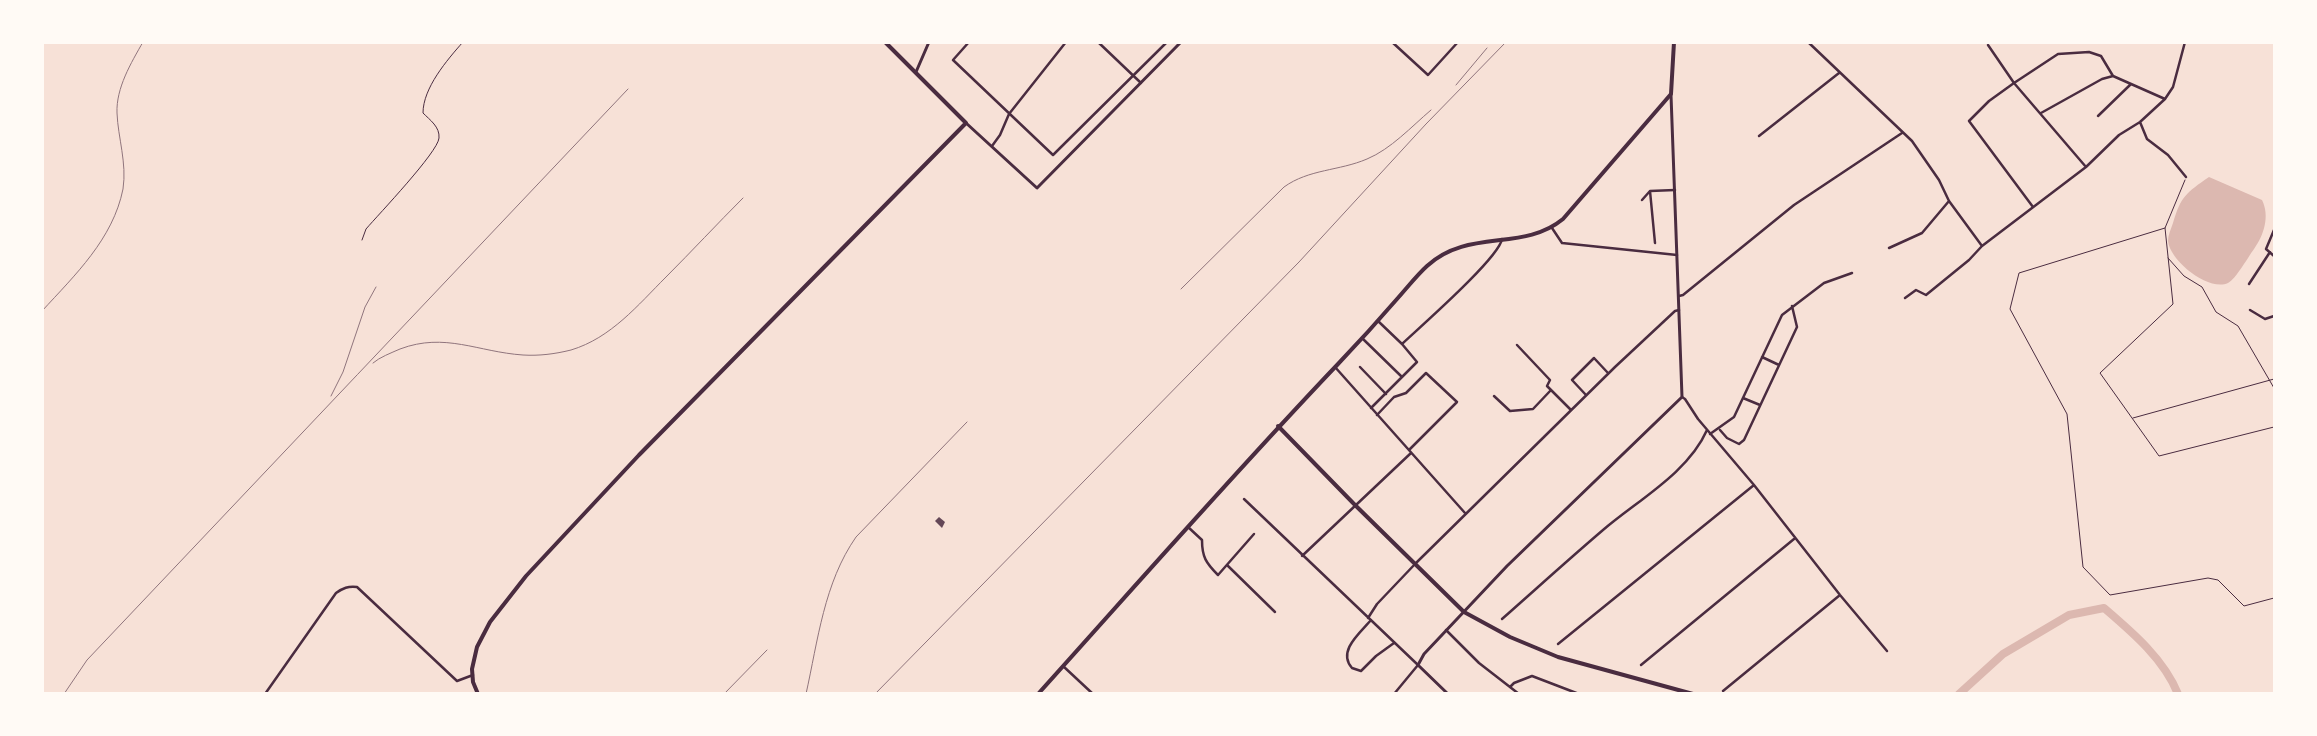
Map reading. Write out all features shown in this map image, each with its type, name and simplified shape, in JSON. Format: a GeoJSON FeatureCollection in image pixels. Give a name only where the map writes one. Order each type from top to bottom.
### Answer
{"type":"FeatureCollection","features":[{"type":"Feature","properties":{"kind":"main road"},"geometry":{"type":"LineString","coordinates":[[478,694],[473,675],[473,657],[482,635],[532,569],[639,455],[966,123],[886,42]]}},
{"type":"Feature","properties":{"kind":"main road"},"geometry":{"type":"LineString","coordinates":[[1038,694],[1278,426],[1378,321],[1428,265],[1453,249],[1473,242],[1536,235],[1552,228],[1569,212],[1671,94],[1674,42]]}},
{"type":"Feature","properties":{"kind":"main road"},"geometry":{"type":"LineString","coordinates":[[1278,426],[1464,612],[1510,637],[1558,657],[1694,694]]}},
{"type":"Feature","properties":{"kind":"street"},"geometry":{"type":"LineString","coordinates":[[916,72],[929,42]]}},
{"type":"Feature","properties":{"kind":"street"},"geometry":{"type":"LineString","coordinates":[[970,42],[952,60],[1052,155],[1167,42]]}},
{"type":"Feature","properties":{"kind":"street"},"geometry":{"type":"LineString","coordinates":[[992,146],[1000,135],[1009,114],[1066,42]]}},
{"type":"Feature","properties":{"kind":"street"},"geometry":{"type":"LineString","coordinates":[[1098,42],[1141,83]]}},
{"type":"Feature","properties":{"kind":"street"},"geometry":{"type":"LineString","coordinates":[[966,123],[1037,188],[1181,42]]}},
{"type":"Feature","properties":{"kind":"street"},"geometry":{"type":"LineString","coordinates":[[1392,42],[1428,75],[1458,42]]}},
{"type":"Feature","properties":{"kind":"street"},"geometry":{"type":"LineString","coordinates":[[1808,42],[1912,141],[1939,180],[1949,201],[1982,246]]}},
{"type":"Feature","properties":{"kind":"street"},"geometry":{"type":"LineString","coordinates":[[1905,298],[1916,290],[1926,295],[1969,260],[1982,246],[2086,167],[2119,135],[2140,122],[2165,98],[2173,87],[2185,42]]}},
{"type":"Feature","properties":{"kind":"street"},"geometry":{"type":"LineString","coordinates":[[1988,45],[2014,83],[2086,167]]}},
{"type":"Feature","properties":{"kind":"street"},"geometry":{"type":"LineString","coordinates":[[2032,207],[1969,122],[2014,83],[2058,54],[2089,52],[2101,56],[2113,76]]}},
{"type":"Feature","properties":{"kind":"street"},"geometry":{"type":"LineString","coordinates":[[1759,136],[1839,73]]}},
{"type":"Feature","properties":{"kind":"street"},"geometry":{"type":"LineString","coordinates":[[2041,113],[2102,79],[2113,76],[2165,98]]}},
{"type":"Feature","properties":{"kind":"street"},"geometry":{"type":"LineString","coordinates":[[2098,116],[2131,83]]}},
{"type":"Feature","properties":{"kind":"street"},"geometry":{"type":"LineString","coordinates":[[1394,694],[1418,665],[1424,654],[1507,566],[1682,397],[1671,94]]}},
{"type":"Feature","properties":{"kind":"street"},"geometry":{"type":"LineString","coordinates":[[2140,122],[2147,138],[2168,155],[2186,177]]}},
{"type":"Feature","properties":{"kind":"street"},"geometry":{"type":"LineString","coordinates":[[1679,296],[1683,295],[1794,205],[1902,133]]}},
{"type":"Feature","properties":{"kind":"street"},"geometry":{"type":"LineString","coordinates":[[1642,200],[1650,191],[1675,190]]}},
{"type":"Feature","properties":{"kind":"street"},"geometry":{"type":"LineString","coordinates":[[1650,191],[1655,243]]}},
{"type":"Feature","properties":{"kind":"street"},"geometry":{"type":"LineString","coordinates":[[1889,248],[1922,233],[1949,201]]}},
{"type":"Feature","properties":{"kind":"street"},"geometry":{"type":"LineString","coordinates":[[1552,228],[1562,243],[1677,255]]}},
{"type":"Feature","properties":{"kind":"street"},"geometry":{"type":"LineString","coordinates":[[2274,230],[2266,249],[2274,256]]}},
{"type":"Feature","properties":{"kind":"street"},"geometry":{"type":"LineString","coordinates":[[1402,344],[1473,276],[1501,246],[1502,239]]}},
{"type":"Feature","properties":{"kind":"street"},"geometry":{"type":"LineString","coordinates":[[2249,284],[2270,252]]}},
{"type":"Feature","properties":{"kind":"street"},"geometry":{"type":"LineString","coordinates":[[1710,434],[1720,429],[1734,417],[1782,316],[1792,306],[1824,283],[1845,277],[1852,272]]}},
{"type":"Feature","properties":{"kind":"street"},"geometry":{"type":"LineString","coordinates":[[1720,429],[1727,438],[1739,444],[1744,440],[1797,327],[1792,306]]}},
{"type":"Feature","properties":{"kind":"street"},"geometry":{"type":"LineString","coordinates":[[1395,643],[1361,670],[1352,668],[1346,658],[1348,649],[1370,619],[1377,604],[1416,563],[1608,373],[1675,311],[1679,310]]}},
{"type":"Feature","properties":{"kind":"street"},"geometry":{"type":"LineString","coordinates":[[2250,310],[2265,319],[2274,316]]}},
{"type":"Feature","properties":{"kind":"street"},"geometry":{"type":"LineString","coordinates":[[1371,408],[1417,362],[1402,344],[1378,321]]}},
{"type":"Feature","properties":{"kind":"street"},"geometry":{"type":"LineString","coordinates":[[1362,338],[1402,377]]}},
{"type":"Feature","properties":{"kind":"street"},"geometry":{"type":"LineString","coordinates":[[1517,345],[1550,380],[1547,386],[1571,410]]}},
{"type":"Feature","properties":{"kind":"street"},"geometry":{"type":"LineString","coordinates":[[1762,357],[1779,365]]}},
{"type":"Feature","properties":{"kind":"street"},"geometry":{"type":"LineString","coordinates":[[1586,395],[1572,380],[1577,374],[1594,358],[1608,373]]}},
{"type":"Feature","properties":{"kind":"street"},"geometry":{"type":"LineString","coordinates":[[1335,367],[1466,514]]}},
{"type":"Feature","properties":{"kind":"street"},"geometry":{"type":"LineString","coordinates":[[1360,367],[1386,394]]}},
{"type":"Feature","properties":{"kind":"street"},"geometry":{"type":"LineString","coordinates":[[1302,556],[1410,451],[1457,402],[1426,374],[1406,393],[1394,397],[1377,415]]}},
{"type":"Feature","properties":{"kind":"street"},"geometry":{"type":"LineString","coordinates":[[1494,396],[1510,411],[1533,408],[1551,390]]}},
{"type":"Feature","properties":{"kind":"street"},"geometry":{"type":"LineString","coordinates":[[1682,397],[1686,399],[1710,434],[1754,485],[1794,539],[1888,651]]}},
{"type":"Feature","properties":{"kind":"street"},"geometry":{"type":"LineString","coordinates":[[1743,398],[1760,405]]}},
{"type":"Feature","properties":{"kind":"street"},"geometry":{"type":"LineString","coordinates":[[1502,618],[1587,543],[1670,476],[1701,443],[1707,430]]}},
{"type":"Feature","properties":{"kind":"street"},"geometry":{"type":"LineString","coordinates":[[1558,644],[1754,485]]}},
{"type":"Feature","properties":{"kind":"street"},"geometry":{"type":"LineString","coordinates":[[1244,499],[1448,694]]}},
{"type":"Feature","properties":{"kind":"street"},"geometry":{"type":"LineString","coordinates":[[1188,527],[1202,540],[1202,556],[1218,575],[1254,534]]}},
{"type":"Feature","properties":{"kind":"street"},"geometry":{"type":"LineString","coordinates":[[1641,665],[1794,539]]}},
{"type":"Feature","properties":{"kind":"street"},"geometry":{"type":"LineString","coordinates":[[1227,565],[1275,612]]}},
{"type":"Feature","properties":{"kind":"street"},"geometry":{"type":"LineString","coordinates":[[266,694],[336,593],[351,586],[357,587],[457,681],[473,675]]}},
{"type":"Feature","properties":{"kind":"street"},"geometry":{"type":"LineString","coordinates":[[1723,691],[1840,595]]}},
{"type":"Feature","properties":{"kind":"street"},"geometry":{"type":"LineString","coordinates":[[1446,630],[1479,663],[1519,694]]}},
{"type":"Feature","properties":{"kind":"street"},"geometry":{"type":"LineString","coordinates":[[1063,666],[1093,694]]}},
{"type":"Feature","properties":{"kind":"street"},"geometry":{"type":"LineString","coordinates":[[1510,687],[1514,683],[1532,676],[1580,694]]}},
{"type":"Feature","properties":{"kind":"lane"},"geometry":{"type":"LineString","coordinates":[[362,240],[366,228],[424,163],[439,140],[438,129],[423,113],[423,105],[442,64],[463,42]]}},
{"type":"Feature","properties":{"kind":"path"},"geometry":{"type":"LineString","coordinates":[[2186,177],[2165,228],[2173,304],[2100,373],[2159,456],[2274,427]]}},
{"type":"Feature","properties":{"kind":"path"},"geometry":{"type":"LineString","coordinates":[[2165,228],[2019,273],[2010,310],[2067,414],[2083,567],[2110,595],[2208,578],[2218,580],[2244,606],[2274,598]]}},
{"type":"Feature","properties":{"kind":"path"},"geometry":{"type":"LineString","coordinates":[[2168,258],[2184,276],[2202,287],[2216,312],[2238,326],[2274,388]]}},
{"type":"Feature","properties":{"kind":"path"},"geometry":{"type":"LineString","coordinates":[[2132,418],[2274,379]]}},
{"type":"Feature","properties":{"kind":"shaded area"},"geometry":{"type":"Polygon","coordinates":[[[2209,177],[2262,200],[2266,212],[2265,225],[2258,244],[2235,277],[2228,283],[2220,285],[2201,279],[2192,273],[2170,249],[2168,241],[2176,214],[2185,196],[2209,177]]]}},
{"type":"Feature","properties":{"kind":"building"},"geometry":{"type":"Polygon","coordinates":[[[939,517],[945,522],[942,528],[935,521],[939,517]]]}},
{"type":"Feature","properties":{"kind":"waterway"},"geometry":{"type":"LineString","coordinates":[[1959,694],[2003,654],[2069,615],[2104,608],[2156,658],[2172,681],[2178,694]]}},
{"type":"Feature","properties":{"kind":"railway"},"geometry":{"type":"LineString","coordinates":[[42,311],[79,270],[102,240],[118,207],[123,189],[124,170],[117,104],[125,76],[143,42]]}},
{"type":"Feature","properties":{"kind":"railway"},"geometry":{"type":"LineString","coordinates":[[875,694],[1299,262],[1426,124],[1506,42]]}},
{"type":"Feature","properties":{"kind":"railway"},"geometry":{"type":"LineString","coordinates":[[1456,85],[1487,48]]}},
{"type":"Feature","properties":{"kind":"railway"},"geometry":{"type":"LineString","coordinates":[[64,694],[87,660],[628,89]]}},
{"type":"Feature","properties":{"kind":"railway"},"geometry":{"type":"LineString","coordinates":[[1181,289],[1284,187],[1314,173],[1356,163],[1376,155],[1431,110]]}},
{"type":"Feature","properties":{"kind":"railway"},"geometry":{"type":"LineString","coordinates":[[373,363],[400,349],[432,342],[462,344],[507,353],[529,355],[559,353],[585,345],[611,329],[634,309],[743,198]]}},
{"type":"Feature","properties":{"kind":"railway"},"geometry":{"type":"LineString","coordinates":[[331,396],[343,372],[365,307],[376,287]]}},
{"type":"Feature","properties":{"kind":"railway"},"geometry":{"type":"LineString","coordinates":[[806,694],[829,593],[845,555],[856,537],[967,422]]}},
{"type":"Feature","properties":{"kind":"railway"},"geometry":{"type":"LineString","coordinates":[[724,694],[767,650]]}}]}
